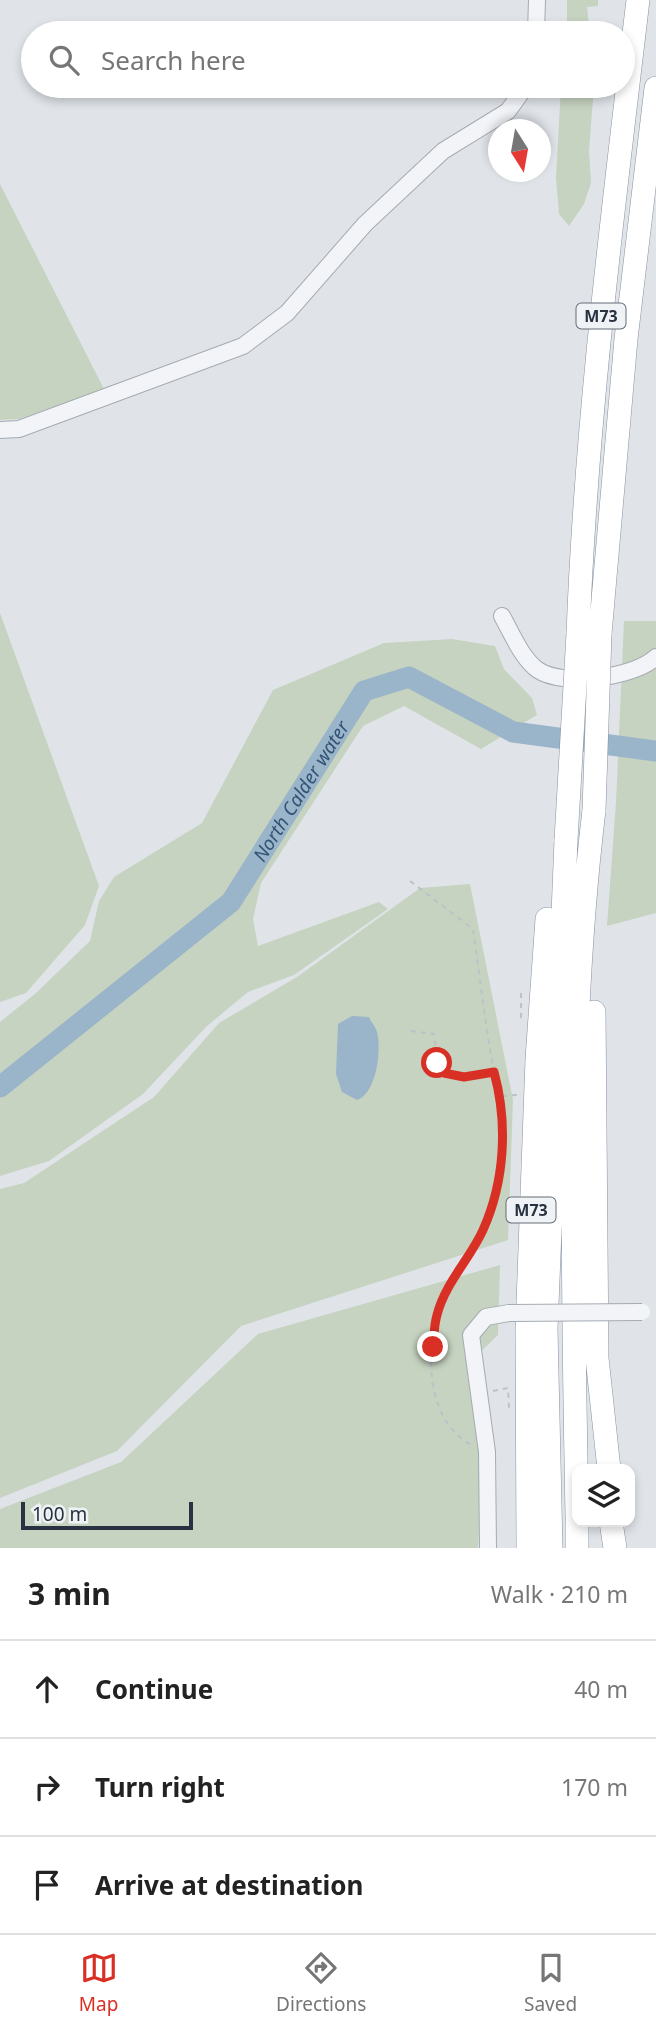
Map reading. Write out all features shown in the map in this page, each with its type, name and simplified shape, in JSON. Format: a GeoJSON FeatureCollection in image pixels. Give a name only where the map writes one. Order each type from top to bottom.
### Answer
{"type":"FeatureCollection","features":[{"type":"Feature","properties":{"kind":"highway","name":"M73"},"geometry":{"type":"LineString","coordinates":[[635,27],[638,0]]}},
{"type":"Feature","properties":{"kind":"highway","name":"M73"},"geometry":{"type":"LineString","coordinates":[[551,1548],[547,1329],[589,634],[656,88]]}},
{"type":"Feature","properties":{"kind":"highway","name":"M73"},"geometry":{"type":"LineString","coordinates":[[528,1548],[527,1330],[537,1059],[548,906],[574,869],[594,810],[589,634],[582,522],[627,98]]}},
{"type":"Feature","properties":{"kind":"highway","name":"M73"},"geometry":{"type":"LineString","coordinates":[[574,869],[579,1000],[576,1140],[577,1464]]}},
{"type":"Feature","properties":{"kind":"highway"},"geometry":{"type":"LineString","coordinates":[[574,869],[596,1287],[597,1358],[608,1464]]}},
{"type":"Feature","properties":{"kind":"highway"},"geometry":{"type":"LineString","coordinates":[[576,1140],[592,1379],[602,1464]]}},
{"type":"Feature","properties":{"kind":"highway","name":"M73"},"geometry":{"type":"LineString","coordinates":[[577,1527],[577,1548]]}},
{"type":"Feature","properties":{"kind":"highway"},"geometry":{"type":"LineString","coordinates":[[613,1527],[615,1548]]}},
{"type":"Feature","properties":{"kind":"street"},"geometry":{"type":"LineString","coordinates":[[536,21],[537,0]]}},
{"type":"Feature","properties":{"kind":"street"},"geometry":{"type":"LineString","coordinates":[[0,430],[19,429],[243,346],[288,313],[365,224],[443,151],[508,111],[517,98]]}},
{"type":"Feature","properties":{"kind":"street"},"geometry":{"type":"LineString","coordinates":[[502,615],[534,668],[547,676],[590,678],[638,671],[656,657]]}},
{"type":"Feature","properties":{"kind":"street"},"geometry":{"type":"LineString","coordinates":[[488,1548],[487,1452],[471,1332],[480,1321],[493,1314],[509,1312],[649,1313]]}},
{"type":"Feature","properties":{"kind":"path"},"geometry":{"type":"LineString","coordinates":[[410,881],[473,929],[494,1072],[501,1096],[504,1144],[495,1189],[484,1229],[451,1282],[437,1314],[433,1347],[433,1384],[440,1415],[453,1434],[487,1452]]}},
{"type":"Feature","properties":{"kind":"path"},"geometry":{"type":"LineString","coordinates":[[411,1031],[433,1034],[437,1063],[444,1073],[464,1077],[494,1072]]}},
{"type":"Feature","properties":{"kind":"path"},"geometry":{"type":"LineString","coordinates":[[479,1394],[508,1388],[507,1409],[513,1409]]}},
{"type":"Feature","properties":{"kind":"green space"},"geometry":{"type":"Polygon","coordinates":[[[567,0],[598,0],[598,6],[587,7],[589,21],[567,21],[567,0]]]}},
{"type":"Feature","properties":{"kind":"green space"},"geometry":{"type":"Polygon","coordinates":[[[560,98],[593,98],[589,151],[591,183],[584,204],[569,226],[559,214],[556,178],[560,98]]]}},
{"type":"Feature","properties":{"kind":"green space"},"geometry":{"type":"Polygon","coordinates":[[[0,184],[104,389],[19,419],[0,420],[0,184]]]}},
{"type":"Feature","properties":{"kind":"green space"},"geometry":{"type":"Polygon","coordinates":[[[0,613],[99,886],[85,925],[26,993],[0,1002],[0,613]]]}},
{"type":"Feature","properties":{"kind":"green space"},"geometry":{"type":"Polygon","coordinates":[[[624,621],[656,621],[656,913],[607,926],[616,802],[624,621]]]}},
{"type":"Feature","properties":{"kind":"green space"},"geometry":{"type":"Polygon","coordinates":[[[452,639],[495,646],[504,669],[532,698],[537,715],[481,749],[404,706],[363,726],[261,883],[253,919],[258,946],[379,902],[388,909],[294,975],[248,992],[207,1026],[143,1094],[49,1161],[0,1176],[0,1022],[36,993],[90,941],[99,901],[114,877],[202,823],[273,690],[384,643],[452,639]]]}},
{"type":"Feature","properties":{"kind":"green space"},"geometry":{"type":"Polygon","coordinates":[[[470,884],[513,1100],[508,1240],[241,1326],[117,1451],[0,1498],[0,1189],[24,1183],[154,1097],[219,1023],[297,977],[420,888],[470,884]]]}},
{"type":"Feature","properties":{"kind":"green space"},"geometry":{"type":"Polygon","coordinates":[[[500,1265],[498,1335],[470,1362],[483,1449],[478,1548],[0,1548],[0,1509],[121,1462],[258,1334],[500,1265]]]}},
{"type":"Feature","properties":{"kind":"water"},"geometry":{"type":"Polygon","coordinates":[[[352,1016],[369,1017],[376,1030],[379,1050],[373,1081],[364,1096],[357,1100],[342,1092],[336,1074],[338,1024],[352,1016]]]}},
{"type":"Feature","properties":{"kind":"waterway","name":"North Calder water"},"geometry":{"type":"LineString","coordinates":[[0,1087],[231,902],[364,691],[409,677],[513,732],[656,751]]}},
{"type":"Feature","properties":{"kind":"route"},"geometry":{"type":"LineString","coordinates":[[433,1347],[437,1314],[451,1282],[484,1229],[504,1144],[501,1096],[494,1072],[464,1077],[444,1073],[437,1063]]}}]}
